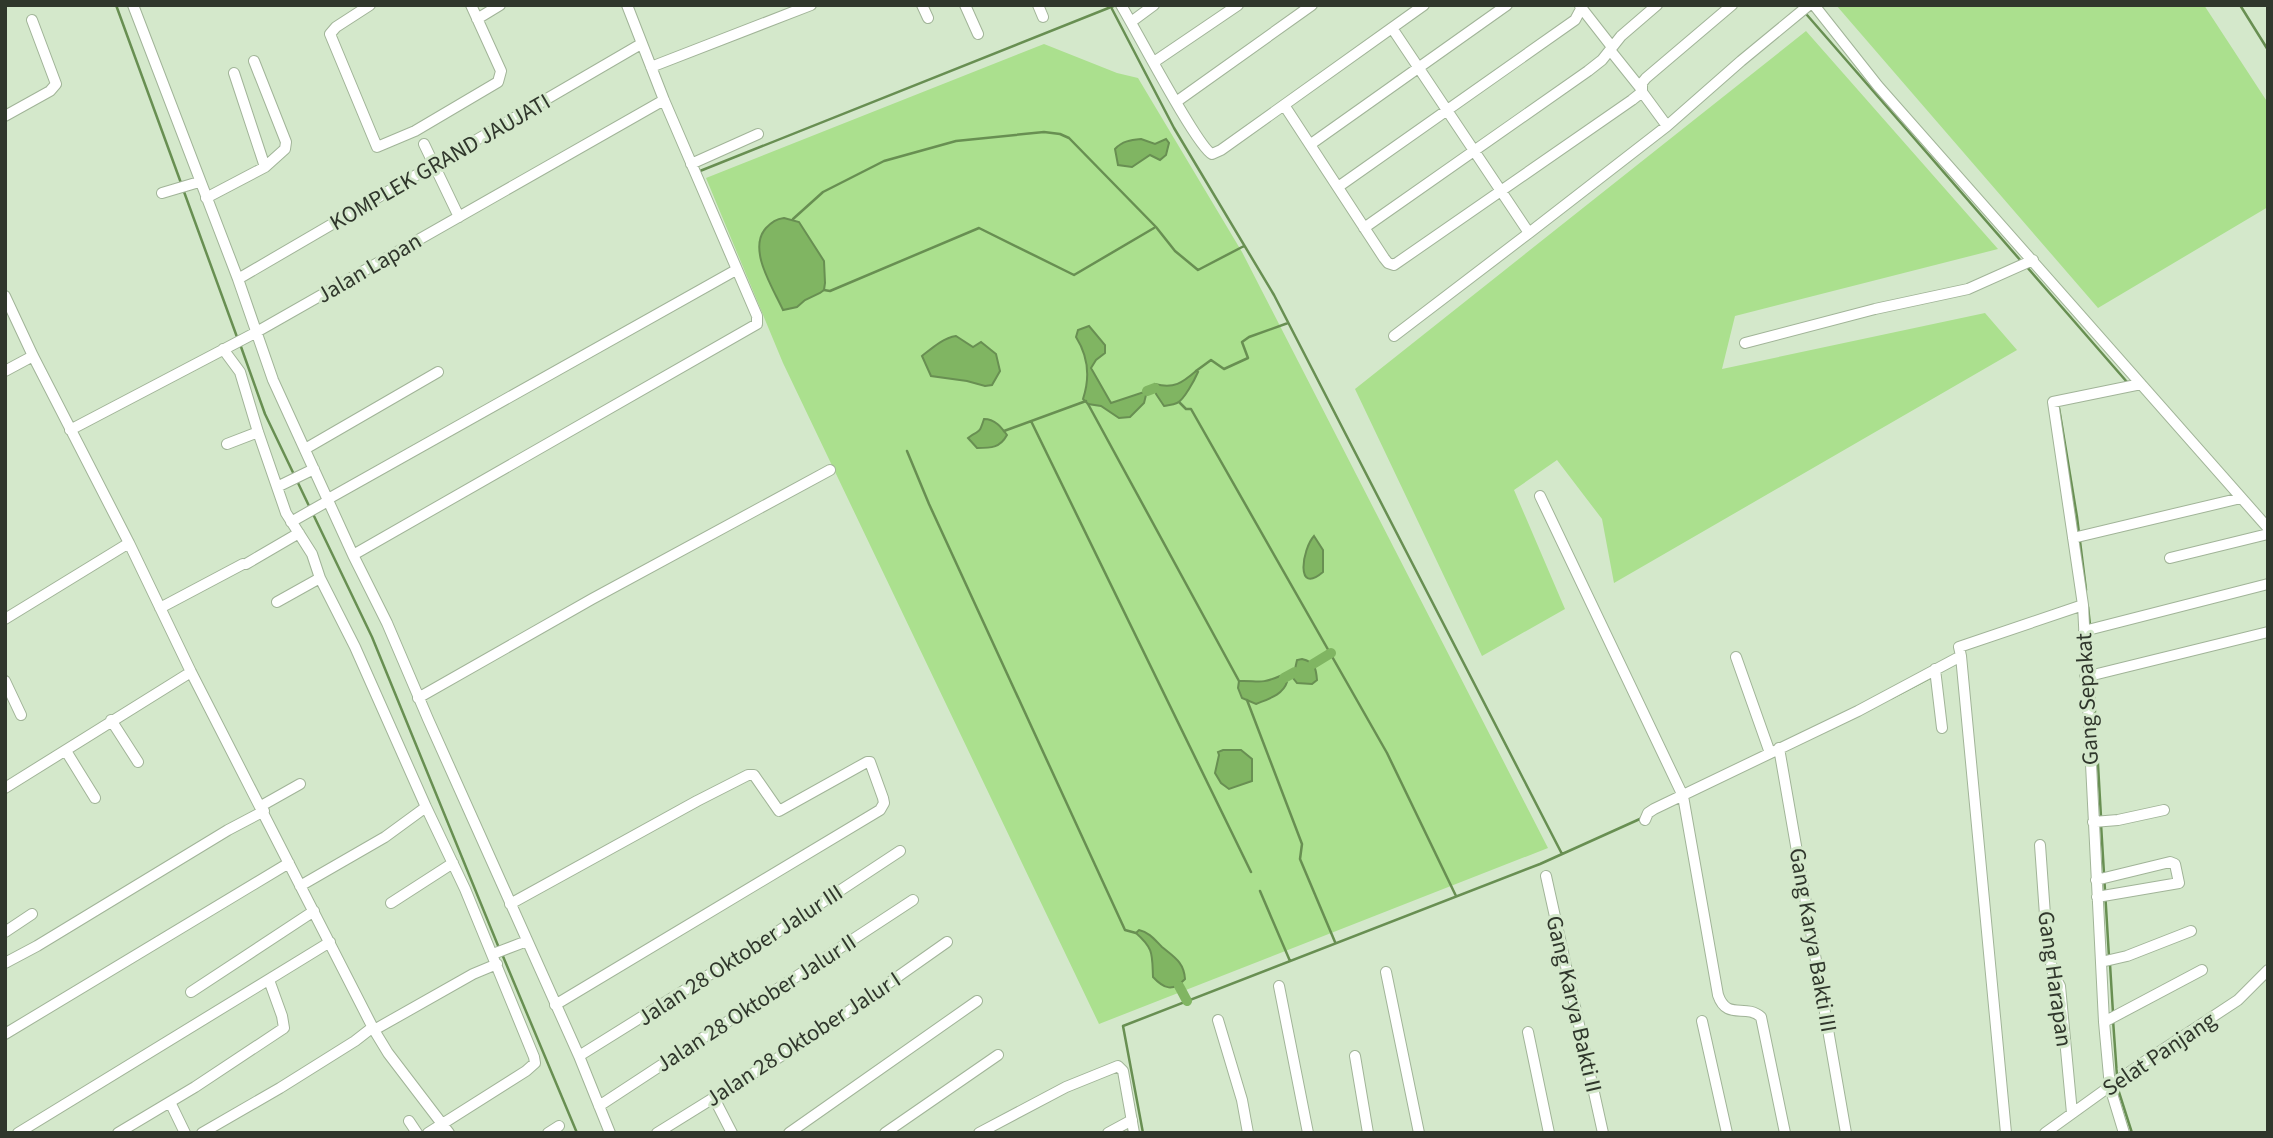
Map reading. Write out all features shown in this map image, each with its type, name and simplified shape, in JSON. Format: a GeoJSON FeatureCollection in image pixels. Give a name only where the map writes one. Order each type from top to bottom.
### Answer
{"type":"FeatureCollection","features":[{"type":"Feature","properties":{"kind":"street"},"geometry":{"type":"LineString","coordinates":[[133,5],[195,183],[206,198],[273,380],[387,623],[579,1056],[610,1133]]}},
{"type":"Feature","properties":{"kind":"street"},"geometry":{"type":"LineString","coordinates":[[370,5],[336,27],[330,34],[377,147],[415,131],[498,82],[501,71],[471,5]]}},
{"type":"Feature","properties":{"kind":"street"},"geometry":{"type":"LineString","coordinates":[[477,19],[500,5]]}},
{"type":"Feature","properties":{"kind":"street"},"geometry":{"type":"LineString","coordinates":[[353,555],[757,324],[757,316],[664,100],[627,5]]}},
{"type":"Feature","properties":{"kind":"street"},"geometry":{"type":"LineString","coordinates":[[651,67],[810,5]]}},
{"type":"Feature","properties":{"kind":"street"},"geometry":{"type":"LineString","coordinates":[[922,5],[928,18]]}},
{"type":"Feature","properties":{"kind":"street"},"geometry":{"type":"LineString","coordinates":[[965,5],[978,34]]}},
{"type":"Feature","properties":{"kind":"street"},"geometry":{"type":"LineString","coordinates":[[1038,5],[1044,17]]}},
{"type":"Feature","properties":{"kind":"street"},"geometry":{"type":"LineString","coordinates":[[1121,5],[1205,151],[1212,155],[1424,5]]}},
{"type":"Feature","properties":{"kind":"street"},"geometry":{"type":"LineString","coordinates":[[1131,22],[1154,5]]}},
{"type":"Feature","properties":{"kind":"street"},"geometry":{"type":"LineString","coordinates":[[1154,62],[1238,5]]}},
{"type":"Feature","properties":{"kind":"street"},"geometry":{"type":"LineString","coordinates":[[1177,102],[1312,5]]}},
{"type":"Feature","properties":{"kind":"street"},"geometry":{"type":"LineString","coordinates":[[1311,144],[1507,5]]}},
{"type":"Feature","properties":{"kind":"street"},"geometry":{"type":"LineString","coordinates":[[1364,228],[1588,71],[1602,60],[1621,36],[1657,5]]}},
{"type":"Feature","properties":{"kind":"street"},"geometry":{"type":"LineString","coordinates":[[1642,91],[1642,83],[1646,78],[1732,5]]}},
{"type":"Feature","properties":{"kind":"street"},"geometry":{"type":"LineString","coordinates":[[1394,336],[1667,126],[1741,61],[1811,5],[1878,86],[2268,528]]}},
{"type":"Feature","properties":{"kind":"street"},"geometry":{"type":"LineString","coordinates":[[1581,6],[1667,126]]}},
{"type":"Feature","properties":{"kind":"street"},"geometry":{"type":"LineString","coordinates":[[1338,187],[1575,19],[1581,6]]}},
{"type":"Feature","properties":{"kind":"street"},"geometry":{"type":"LineString","coordinates":[[5,116],[50,91],[56,84],[32,20]]}},
{"type":"Feature","properties":{"kind":"street"},"geometry":{"type":"LineString","coordinates":[[1391,28],[1529,233]]}},
{"type":"Feature","properties":{"kind":"street","name":"KOMPLEK GRAND JAUJATI"},"geometry":{"type":"LineString","coordinates":[[238,279],[641,44]]}},
{"type":"Feature","properties":{"kind":"street"},"geometry":{"type":"LineString","coordinates":[[206,198],[265,167],[285,149],[286,142],[254,61]]}},
{"type":"Feature","properties":{"kind":"street"},"geometry":{"type":"LineString","coordinates":[[234,73],[265,167]]}},
{"type":"Feature","properties":{"kind":"street"},"geometry":{"type":"LineString","coordinates":[[1284,105],[1388,263],[1394,265],[1642,91]]}},
{"type":"Feature","properties":{"kind":"street","name":"Jalan Lapan"},"geometry":{"type":"LineString","coordinates":[[70,430],[255,333],[664,100]]}},
{"type":"Feature","properties":{"kind":"street"},"geometry":{"type":"LineString","coordinates":[[691,164],[758,134]]}},
{"type":"Feature","properties":{"kind":"street"},"geometry":{"type":"LineString","coordinates":[[424,144],[458,217]]}},
{"type":"Feature","properties":{"kind":"street"},"geometry":{"type":"LineString","coordinates":[[168,191],[195,183]]}},
{"type":"Feature","properties":{"kind":"street"},"geometry":{"type":"LineString","coordinates":[[1745,344],[1875,309],[1968,289],[2033,260]]}},
{"type":"Feature","properties":{"kind":"street"},"geometry":{"type":"LineString","coordinates":[[294,520],[736,270]]}},
{"type":"Feature","properties":{"kind":"street"},"geometry":{"type":"LineString","coordinates":[[5,296],[8,308],[129,543],[191,672],[374,1028],[388,1053],[446,1128]]}},
{"type":"Feature","properties":{"kind":"street"},"geometry":{"type":"LineString","coordinates":[[227,348],[240,372],[258,432],[299,533],[312,554],[320,578],[355,647],[496,957],[535,1063],[446,1128],[429,1133]]}},
{"type":"Feature","properties":{"kind":"street"},"geometry":{"type":"LineString","coordinates":[[5,372],[33,356]]}},
{"type":"Feature","properties":{"kind":"street"},"geometry":{"type":"LineString","coordinates":[[304,449],[439,372]]}},
{"type":"Feature","properties":{"kind":"street","name":"Gang Sepakat"},"geometry":{"type":"LineString","coordinates":[[2124,1133],[2111,1086],[2104,895],[2088,630],[2077,537],[2053,402],[2140,384]]}},
{"type":"Feature","properties":{"kind":"street"},"geometry":{"type":"LineString","coordinates":[[227,444],[258,432]]}},
{"type":"Feature","properties":{"kind":"street"},"geometry":{"type":"LineString","coordinates":[[279,486],[314,469]]}},
{"type":"Feature","properties":{"kind":"street"},"geometry":{"type":"LineString","coordinates":[[418,698],[830,470]]}},
{"type":"Feature","properties":{"kind":"street"},"geometry":{"type":"LineString","coordinates":[[1540,495],[1683,796],[1718,995],[1727,1009],[1752,1012],[1760,1017],[1785,1133]]}},
{"type":"Feature","properties":{"kind":"street"},"geometry":{"type":"LineString","coordinates":[[2077,537],[2241,498]]}},
{"type":"Feature","properties":{"kind":"street"},"geometry":{"type":"LineString","coordinates":[[160,608],[299,533]]}},
{"type":"Feature","properties":{"kind":"street"},"geometry":{"type":"LineString","coordinates":[[2170,558],[2268,534]]}},
{"type":"Feature","properties":{"kind":"street"},"geometry":{"type":"LineString","coordinates":[[5,619],[129,543]]}},
{"type":"Feature","properties":{"kind":"street"},"geometry":{"type":"LineString","coordinates":[[277,602],[320,578]]}},
{"type":"Feature","properties":{"kind":"street"},"geometry":{"type":"LineString","coordinates":[[2088,630],[2268,584]]}},
{"type":"Feature","properties":{"kind":"street"},"geometry":{"type":"LineString","coordinates":[[2006,1133],[1959,647],[2083,605]]}},
{"type":"Feature","properties":{"kind":"street"},"geometry":{"type":"LineString","coordinates":[[2091,676],[2268,632]]}},
{"type":"Feature","properties":{"kind":"street"},"geometry":{"type":"LineString","coordinates":[[1645,820],[1650,811],[1935,674],[1961,656]]}},
{"type":"Feature","properties":{"kind":"street","name":"Gang Karya Bakti III"},"geometry":{"type":"LineString","coordinates":[[1736,657],[1777,752],[1846,1133]]}},
{"type":"Feature","properties":{"kind":"street"},"geometry":{"type":"LineString","coordinates":[[5,788],[191,672]]}},
{"type":"Feature","properties":{"kind":"street"},"geometry":{"type":"LineString","coordinates":[[1935,674],[1942,728]]}},
{"type":"Feature","properties":{"kind":"street"},"geometry":{"type":"LineString","coordinates":[[5,681],[21,715]]}},
{"type":"Feature","properties":{"kind":"street"},"geometry":{"type":"LineString","coordinates":[[111,720],[138,762]]}},
{"type":"Feature","properties":{"kind":"street"},"geometry":{"type":"LineString","coordinates":[[66,751],[95,798]]}},
{"type":"Feature","properties":{"kind":"street"},"geometry":{"type":"LineString","coordinates":[[510,904],[751,774],[757,778],[779,811],[870,762],[884,803],[880,810],[555,1005]]}},
{"type":"Feature","properties":{"kind":"street"},"geometry":{"type":"LineString","coordinates":[[5,963],[300,784]]}},
{"type":"Feature","properties":{"kind":"street"},"geometry":{"type":"LineString","coordinates":[[300,886],[386,836],[426,807]]}},
{"type":"Feature","properties":{"kind":"street"},"geometry":{"type":"LineString","coordinates":[[2099,822],[2164,810]]}},
{"type":"Feature","properties":{"kind":"street","name":"Gang Harapan"},"geometry":{"type":"LineString","coordinates":[[2040,845],[2046,934],[2053,973],[2060,986],[2072,1113]]}},
{"type":"Feature","properties":{"kind":"street","name":"Jalan 28 Oktober Jalur III"},"geometry":{"type":"LineString","coordinates":[[579,1056],[765,940],[900,850]]}},
{"type":"Feature","properties":{"kind":"street"},"geometry":{"type":"LineString","coordinates":[[2102,879],[2170,862],[2175,864],[2179,883],[2104,895]]}},
{"type":"Feature","properties":{"kind":"street"},"geometry":{"type":"LineString","coordinates":[[5,1034],[289,863]]}},
{"type":"Feature","properties":{"kind":"street"},"geometry":{"type":"LineString","coordinates":[[391,903],[453,863]]}},
{"type":"Feature","properties":{"kind":"street","name":"Gang Karya Bakti II"},"geometry":{"type":"LineString","coordinates":[[1546,876],[1602,1133]]}},
{"type":"Feature","properties":{"kind":"street","name":"Jalan 28 Oktober Jalur II"},"geometry":{"type":"LineString","coordinates":[[599,1106],[913,900]]}},
{"type":"Feature","properties":{"kind":"street"},"geometry":{"type":"LineString","coordinates":[[191,992],[314,911]]}},
{"type":"Feature","properties":{"kind":"street"},"geometry":{"type":"LineString","coordinates":[[5,932],[32,914]]}},
{"type":"Feature","properties":{"kind":"street"},"geometry":{"type":"LineString","coordinates":[[2106,962],[2191,931]]}},
{"type":"Feature","properties":{"kind":"street"},"geometry":{"type":"LineString","coordinates":[[202,1133],[374,1028],[527,941]]}},
{"type":"Feature","properties":{"kind":"street"},"geometry":{"type":"LineString","coordinates":[[18,1133],[330,942]]}},
{"type":"Feature","properties":{"kind":"street","name":"Jalan 28 Oktober Jalur I"},"geometry":{"type":"LineString","coordinates":[[657,1133],[815,1035],[947,942]]}},
{"type":"Feature","properties":{"kind":"street"},"geometry":{"type":"LineString","coordinates":[[2110,1019],[2202,970]]}},
{"type":"Feature","properties":{"kind":"street","name":"Selat Panjang"},"geometry":{"type":"LineString","coordinates":[[2045,1133],[2138,1066],[2238,1000],[2268,970]]}},
{"type":"Feature","properties":{"kind":"street"},"geometry":{"type":"LineString","coordinates":[[1386,972],[1419,1133]]}},
{"type":"Feature","properties":{"kind":"street"},"geometry":{"type":"LineString","coordinates":[[118,1133],[284,1028],[269,980]]}},
{"type":"Feature","properties":{"kind":"street"},"geometry":{"type":"LineString","coordinates":[[1279,986],[1308,1133]]}},
{"type":"Feature","properties":{"kind":"street"},"geometry":{"type":"LineString","coordinates":[[789,1133],[977,1001]]}},
{"type":"Feature","properties":{"kind":"street"},"geometry":{"type":"LineString","coordinates":[[1218,1020],[1242,1100],[1248,1133]]}},
{"type":"Feature","properties":{"kind":"street"},"geometry":{"type":"LineString","coordinates":[[1702,1021],[1727,1133]]}},
{"type":"Feature","properties":{"kind":"street"},"geometry":{"type":"LineString","coordinates":[[1528,1032],[1549,1133]]}},
{"type":"Feature","properties":{"kind":"street"},"geometry":{"type":"LineString","coordinates":[[885,1133],[998,1055]]}},
{"type":"Feature","properties":{"kind":"street"},"geometry":{"type":"LineString","coordinates":[[1355,1056],[1368,1133]]}},
{"type":"Feature","properties":{"kind":"street"},"geometry":{"type":"LineString","coordinates":[[979,1133],[1066,1087],[1118,1066],[1123,1071],[1134,1133]]}},
{"type":"Feature","properties":{"kind":"street"},"geometry":{"type":"LineString","coordinates":[[714,1098],[732,1133]]}},
{"type":"Feature","properties":{"kind":"street"},"geometry":{"type":"LineString","coordinates":[[170,1102],[185,1133]]}},
{"type":"Feature","properties":{"kind":"street"},"geometry":{"type":"LineString","coordinates":[[1108,1133],[1132,1120]]}},
{"type":"Feature","properties":{"kind":"street"},"geometry":{"type":"LineString","coordinates":[[409,1121],[417,1133]]}},
{"type":"Feature","properties":{"kind":"street"},"geometry":{"type":"LineString","coordinates":[[548,1133],[559,1126]]}},
{"type":"Feature","properties":{"kind":"shaded area"},"geometry":{"type":"Polygon","coordinates":[[[1836,5],[2204,5],[2268,103],[2268,207],[2098,308],[1836,5]]]}},
{"type":"Feature","properties":{"kind":"shaded area"},"geometry":{"type":"Polygon","coordinates":[[[1806,31],[1998,249],[1735,316],[1722,369],[1985,313],[2017,350],[1614,583],[1602,519],[1557,460],[1514,490],[1565,609],[1482,656],[1355,389],[1806,31]]]}},
{"type":"Feature","properties":{"kind":"shaded area"},"geometry":{"type":"Polygon","coordinates":[[[1044,44],[1117,73],[1138,78],[1242,252],[1548,848],[1099,1024],[783,363],[706,178],[1044,44]]]}},
{"type":"Feature","properties":{"kind":"shaded area"},"geometry":{"type":"Polygon","coordinates":[[[1141,139],[1155,144],[1166,139],[1169,143],[1166,155],[1160,160],[1150,155],[1132,167],[1118,165],[1115,149],[1130,140],[1141,139]]]}},
{"type":"Feature","properties":{"kind":"shaded area"},"geometry":{"type":"Polygon","coordinates":[[[784,218],[799,222],[824,261],[825,283],[824,290],[820,293],[797,307],[783,310],[768,280],[759,247],[766,228],[774,221],[784,218]]]}},
{"type":"Feature","properties":{"kind":"shaded area"},"geometry":{"type":"Polygon","coordinates":[[[1089,326],[1105,345],[1105,353],[1091,368],[1111,403],[1147,391],[1144,403],[1130,417],[1119,418],[1101,406],[1088,404],[1083,399],[1087,367],[1076,337],[1078,330],[1089,326]]]}},
{"type":"Feature","properties":{"kind":"shaded area"},"geometry":{"type":"Polygon","coordinates":[[[956,336],[973,347],[981,342],[996,354],[1000,371],[992,385],[931,376],[922,356],[942,341],[956,336]]]}},
{"type":"Feature","properties":{"kind":"shaded area"},"geometry":{"type":"Polygon","coordinates":[[[1196,371],[1197,375],[1183,398],[1175,404],[1164,406],[1156,394],[1155,384],[1177,384],[1196,371]]]}},
{"type":"Feature","properties":{"kind":"shaded area"},"geometry":{"type":"Polygon","coordinates":[[[984,419],[995,422],[1007,435],[995,446],[977,448],[968,438],[979,430],[984,419]]]}},
{"type":"Feature","properties":{"kind":"shaded area"},"geometry":{"type":"Polygon","coordinates":[[[1314,536],[1323,550],[1323,572],[1314,578],[1308,578],[1305,575],[1304,559],[1314,536]]]}},
{"type":"Feature","properties":{"kind":"shaded area"},"geometry":{"type":"Polygon","coordinates":[[[1297,660],[1310,662],[1315,669],[1317,680],[1312,684],[1297,683],[1293,678],[1297,660]]]}},
{"type":"Feature","properties":{"kind":"shaded area"},"geometry":{"type":"Polygon","coordinates":[[[1280,676],[1287,682],[1274,696],[1256,704],[1242,698],[1238,688],[1239,681],[1263,681],[1280,676]]]}},
{"type":"Feature","properties":{"kind":"shaded area"},"geometry":{"type":"Polygon","coordinates":[[[1241,750],[1252,759],[1252,781],[1229,789],[1221,783],[1215,773],[1218,752],[1241,750]]]}},
{"type":"Feature","properties":{"kind":"shaded area"},"geometry":{"type":"Polygon","coordinates":[[[1139,930],[1149,934],[1178,960],[1185,979],[1181,983],[1169,987],[1153,977],[1151,952],[1136,933],[1139,930]]]}},
{"type":"Feature","properties":{"kind":"waterway"},"geometry":{"type":"LineString","coordinates":[[116,5],[181,183]]}},
{"type":"Feature","properties":{"kind":"waterway"},"geometry":{"type":"LineString","coordinates":[[700,171],[1116,5]]}},
{"type":"Feature","properties":{"kind":"waterway"},"geometry":{"type":"LineString","coordinates":[[2240,5],[2268,50]]}},
{"type":"Feature","properties":{"kind":"waterway"},"geometry":{"type":"LineString","coordinates":[[1112,9],[1174,128],[1274,295],[1562,854]]}},
{"type":"Feature","properties":{"kind":"waterway"},"geometry":{"type":"LineString","coordinates":[[1807,15],[2021,261]]}},
{"type":"Feature","properties":{"kind":"waterway"},"geometry":{"type":"LineString","coordinates":[[793,219],[823,192],[884,161],[956,141],[1044,132],[1069,138],[1156,227],[1175,251],[1198,270],[1244,246]]}},
{"type":"Feature","properties":{"kind":"waterway"},"geometry":{"type":"LineString","coordinates":[[183,189],[237,337]]}},
{"type":"Feature","properties":{"kind":"waterway"},"geometry":{"type":"LineString","coordinates":[[824,290],[830,291],[979,228],[1074,275],[1154,228]]}},
{"type":"Feature","properties":{"kind":"waterway"},"geometry":{"type":"LineString","coordinates":[[2026,266],[2127,382],[2125,383]]}},
{"type":"Feature","properties":{"kind":"waterway"},"geometry":{"type":"LineString","coordinates":[[1196,371],[1211,360],[1224,369],[1248,358],[1242,342],[1288,323]]}},
{"type":"Feature","properties":{"kind":"waterway"},"geometry":{"type":"LineString","coordinates":[[240,344],[265,414],[310,508]]}},
{"type":"Feature","properties":{"kind":"waterway"},"geometry":{"type":"LineString","coordinates":[[1147,391],[1155,388]]}},
{"type":"Feature","properties":{"kind":"waterway"},"geometry":{"type":"LineString","coordinates":[[1004,431],[1086,401]]}},
{"type":"Feature","properties":{"kind":"waterway"},"geometry":{"type":"LineString","coordinates":[[1179,402],[1186,409],[1191,409],[1387,753],[1456,896]]}},
{"type":"Feature","properties":{"kind":"waterway"},"geometry":{"type":"LineString","coordinates":[[1088,404],[1239,681]]}},
{"type":"Feature","properties":{"kind":"waterway"},"geometry":{"type":"LineString","coordinates":[[2059,408],[2086,590]]}},
{"type":"Feature","properties":{"kind":"waterway"},"geometry":{"type":"LineString","coordinates":[[1031,421],[1251,872]]}},
{"type":"Feature","properties":{"kind":"waterway"},"geometry":{"type":"LineString","coordinates":[[907,451],[1125,930],[1136,933]]}},
{"type":"Feature","properties":{"kind":"waterway"},"geometry":{"type":"LineString","coordinates":[[313,514],[372,637],[499,948]]}},
{"type":"Feature","properties":{"kind":"waterway"},"geometry":{"type":"LineString","coordinates":[[2088,607],[2090,625]]}},
{"type":"Feature","properties":{"kind":"waterway"},"geometry":{"type":"LineString","coordinates":[[2091,632],[2093,671]]}},
{"type":"Feature","properties":{"kind":"waterway"},"geometry":{"type":"LineString","coordinates":[[1313,664],[1331,653]]}},
{"type":"Feature","properties":{"kind":"waterway"},"geometry":{"type":"LineString","coordinates":[[1284,678],[1295,672]]}},
{"type":"Feature","properties":{"kind":"waterway"},"geometry":{"type":"LineString","coordinates":[[1892,698],[1932,677]]}},
{"type":"Feature","properties":{"kind":"waterway"},"geometry":{"type":"LineString","coordinates":[[2093,677],[2101,817]]}},
{"type":"Feature","properties":{"kind":"waterway"},"geometry":{"type":"LineString","coordinates":[[1247,700],[1302,844],[1300,859],[1335,942]]}},
{"type":"Feature","properties":{"kind":"waterway"},"geometry":{"type":"LineString","coordinates":[[1143,1133],[1123,1026],[1540,864],[1642,818]]}},
{"type":"Feature","properties":{"kind":"waterway"},"geometry":{"type":"LineString","coordinates":[[2101,824],[2109,957]]}},
{"type":"Feature","properties":{"kind":"waterway"},"geometry":{"type":"LineString","coordinates":[[1260,891],[1290,961]]}},
{"type":"Feature","properties":{"kind":"waterway"},"geometry":{"type":"LineString","coordinates":[[502,954],[577,1133]]}},
{"type":"Feature","properties":{"kind":"waterway"},"geometry":{"type":"LineString","coordinates":[[2110,964],[2113,1013]]}},
{"type":"Feature","properties":{"kind":"waterway"},"geometry":{"type":"LineString","coordinates":[[1179,986],[1187,1001]]}},
{"type":"Feature","properties":{"kind":"waterway"},"geometry":{"type":"LineString","coordinates":[[2113,1020],[2117,1076]]}},
{"type":"Feature","properties":{"kind":"waterway"},"geometry":{"type":"LineString","coordinates":[[2117,1086],[2132,1133]]}}]}
